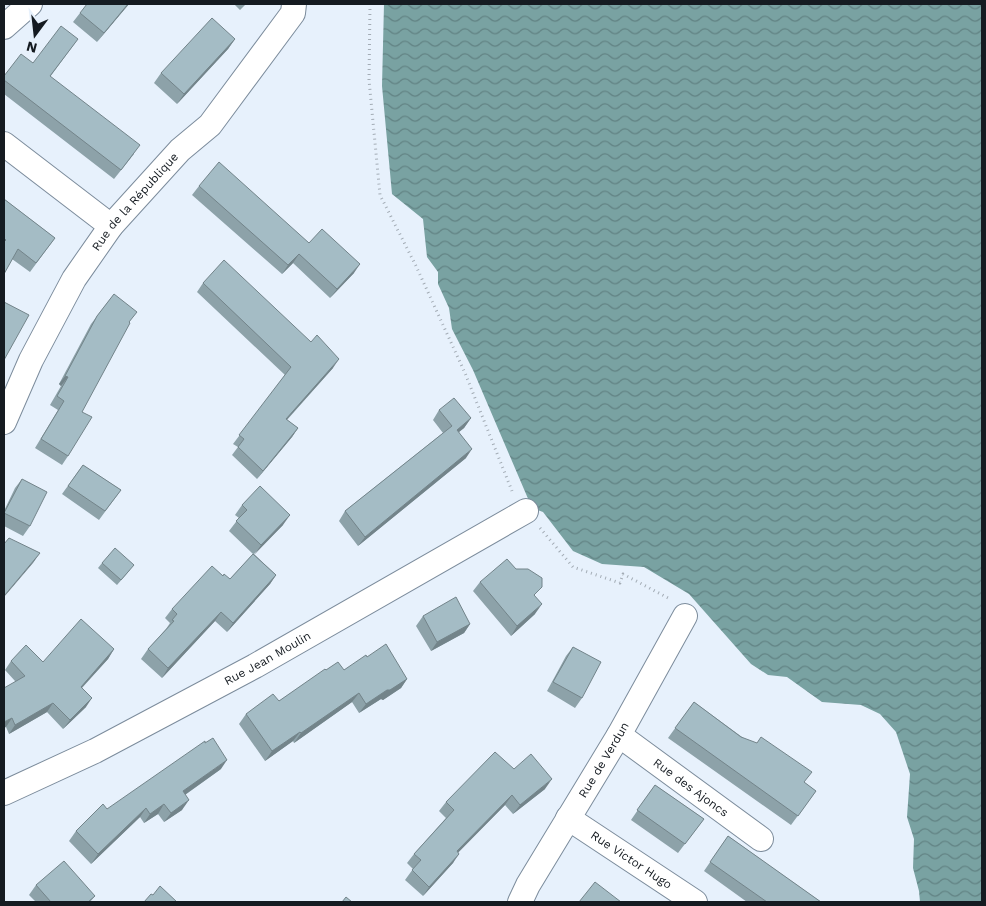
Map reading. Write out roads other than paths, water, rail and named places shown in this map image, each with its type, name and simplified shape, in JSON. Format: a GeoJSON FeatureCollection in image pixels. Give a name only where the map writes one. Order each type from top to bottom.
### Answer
{"type":"FeatureCollection","features":[{"type":"Feature","properties":{"kind":"street"},"geometry":{"type":"LineString","coordinates":[[4,27],[30,4]]}},
{"type":"Feature","properties":{"kind":"street","name":"Rue de la République"},"geometry":{"type":"LineString","coordinates":[[4,422],[30,360],[74,280],[111,226],[180,150],[210,125],[293,13],[294,4]]}},
{"type":"Feature","properties":{"kind":"street"},"geometry":{"type":"LineString","coordinates":[[4,144],[111,226]]}},
{"type":"Feature","properties":{"kind":"street","name":"Rue Jean Moulin"},"geometry":{"type":"LineString","coordinates":[[4,793],[95,752],[255,666],[526,511]]}},
{"type":"Feature","properties":{"kind":"street","name":"Rue de Verdun"},"geometry":{"type":"LineString","coordinates":[[520,902],[528,884],[619,735],[685,616]]}},
{"type":"Feature","properties":{"kind":"street","name":"Rue des Ajoncs"},"geometry":{"type":"LineString","coordinates":[[619,735],[761,839]]}},
{"type":"Feature","properties":{"kind":"street","name":"Rue Victor Hugo"},"geometry":{"type":"LineString","coordinates":[[568,818],[695,902]]}},
{"type":"Feature","properties":{"kind":"water"},"geometry":{"type":"Polygon","coordinates":[[[384,4],[982,4],[982,902],[920,902],[913,868],[914,839],[907,817],[910,774],[896,732],[880,714],[861,705],[822,702],[787,677],[768,675],[751,664],[689,594],[644,567],[602,564],[573,551],[543,512],[532,508],[473,370],[452,329],[449,308],[438,284],[438,272],[427,257],[423,219],[392,194],[382,86],[384,4]]]}}]}
